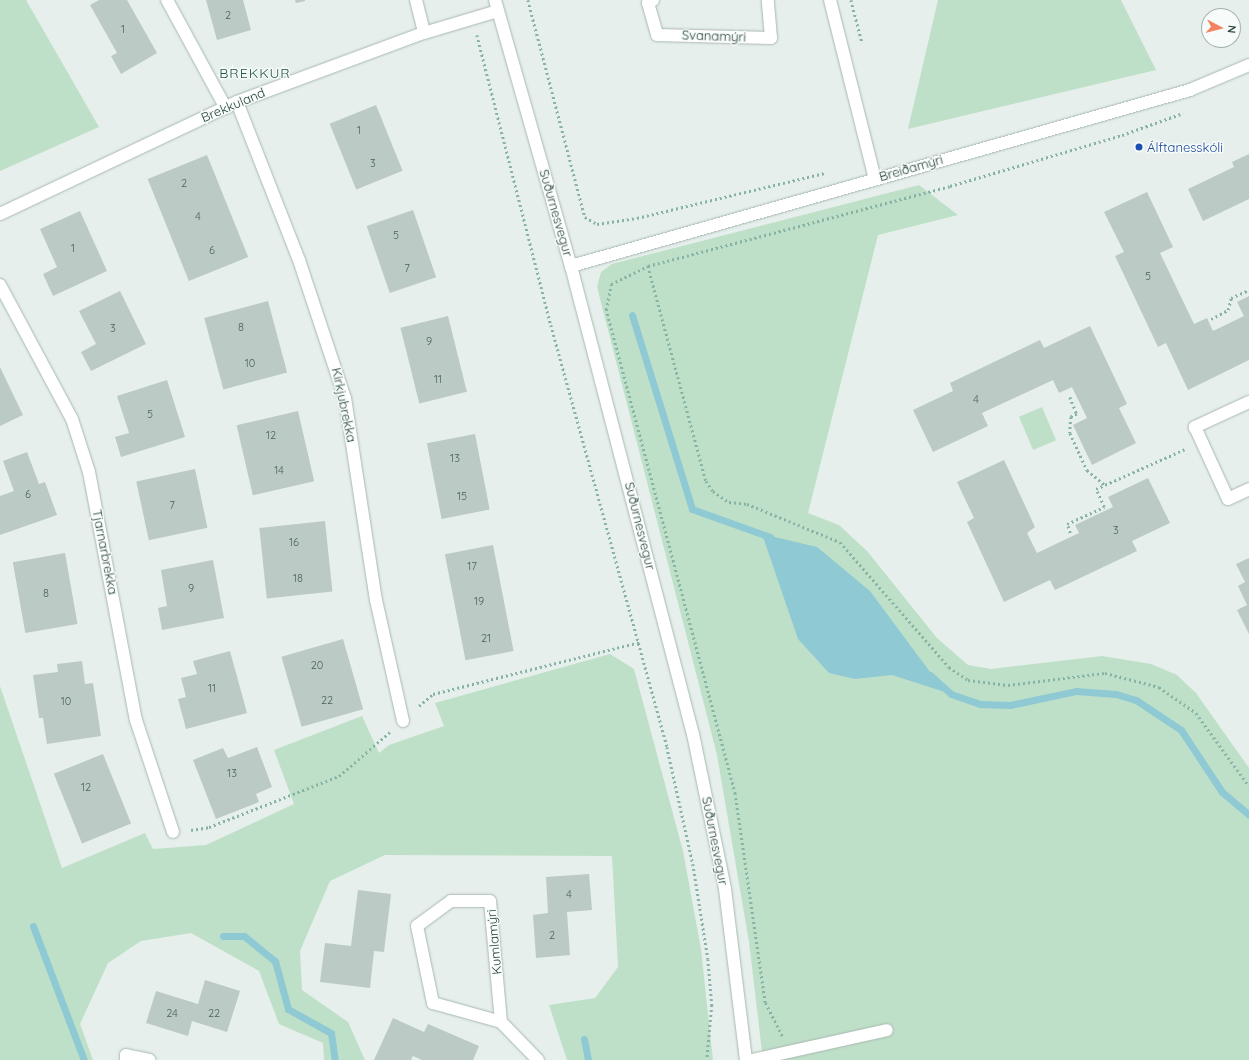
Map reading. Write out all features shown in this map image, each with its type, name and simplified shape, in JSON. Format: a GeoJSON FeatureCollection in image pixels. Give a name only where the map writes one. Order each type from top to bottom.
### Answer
{"type":"FeatureCollection","features":[{"type":"Feature","properties":{"kind":"street"},"geometry":{"type":"LineString","coordinates":[[167,0],[226,108]]}},
{"type":"Feature","properties":{"kind":"street"},"geometry":{"type":"LineString","coordinates":[[416,0],[424,33]]}},
{"type":"Feature","properties":{"kind":"street","name":"Svanamýri"},"geometry":{"type":"LineString","coordinates":[[653,0],[648,3],[657,34],[771,38],[768,0]]}},
{"type":"Feature","properties":{"kind":"street"},"geometry":{"type":"LineString","coordinates":[[830,0],[875,179]]}},
{"type":"Feature","properties":{"kind":"street","name":"Brekkuland"},"geometry":{"type":"LineString","coordinates":[[0,214],[132,149],[237,102],[424,33],[473,18],[496,6]]}},
{"type":"Feature","properties":{"kind":"street","name":"Suðurnesvegur"},"geometry":{"type":"LineString","coordinates":[[496,6],[571,266],[677,673],[716,837],[746,1060]]}},
{"type":"Feature","properties":{"kind":"street","name":"Breiðamýri"},"geometry":{"type":"LineString","coordinates":[[571,266],[1190,90],[1249,65]]}},
{"type":"Feature","properties":{"kind":"street","name":"Kirkjubrekka"},"geometry":{"type":"LineString","coordinates":[[237,102],[302,267],[345,398],[376,600],[403,721]]}},
{"type":"Feature","properties":{"kind":"street","name":"Tjarnarbrekka"},"geometry":{"type":"LineString","coordinates":[[0,285],[72,419],[89,472],[136,720],[173,832]]}},
{"type":"Feature","properties":{"kind":"street"},"geometry":{"type":"LineString","coordinates":[[1249,402],[1195,427],[1228,499],[1249,489]]}},
{"type":"Feature","properties":{"kind":"street","name":"Kumlamýri"},"geometry":{"type":"LineString","coordinates":[[451,901],[490,901],[501,1022],[433,1003],[417,926],[451,901]]}},
{"type":"Feature","properties":{"kind":"street"},"geometry":{"type":"LineString","coordinates":[[501,1022],[538,1060]]}},
{"type":"Feature","properties":{"kind":"street"},"geometry":{"type":"LineString","coordinates":[[752,1060],[887,1030]]}},
{"type":"Feature","properties":{"kind":"street"},"geometry":{"type":"LineString","coordinates":[[126,1060],[126,1055],[149,1060]]}},
{"type":"Feature","properties":{"kind":"path"},"geometry":{"type":"LineString","coordinates":[[528,0],[585,217],[598,224],[637,218],[829,172]]}},
{"type":"Feature","properties":{"kind":"path"},"geometry":{"type":"LineString","coordinates":[[473,18],[551,325],[640,642],[695,871],[712,1005],[706,1060]]}},
{"type":"Feature","properties":{"kind":"path"},"geometry":{"type":"LineString","coordinates":[[784,1053],[782,1037],[765,1003],[735,794],[606,310],[611,284],[648,266],[950,186],[1122,135],[1189,110]]}},
{"type":"Feature","properties":{"kind":"path"},"geometry":{"type":"LineString","coordinates":[[648,266],[706,481],[713,490],[729,502],[747,504],[840,542],[950,667],[968,680],[1008,685],[1105,672],[1159,687],[1196,713],[1249,786]]}},
{"type":"Feature","properties":{"kind":"path"},"geometry":{"type":"LineString","coordinates":[[1211,319],[1228,310],[1231,298],[1249,290]]}},
{"type":"Feature","properties":{"kind":"path"},"geometry":{"type":"LineString","coordinates":[[1070,397],[1077,414],[1071,417],[1070,433],[1087,470],[1105,485]]}},
{"type":"Feature","properties":{"kind":"path"},"geometry":{"type":"LineString","coordinates":[[1070,533],[1067,524],[1104,507],[1096,489],[1201,441]]}},
{"type":"Feature","properties":{"kind":"path"},"geometry":{"type":"LineString","coordinates":[[173,832],[209,827],[339,776],[433,694],[640,642]]}},
{"type":"Feature","properties":{"kind":"green space"},"geometry":{"type":"Polygon","coordinates":[[[0,0],[26,0],[99,127],[0,171],[0,0]]]}},
{"type":"Feature","properties":{"kind":"green space"},"geometry":{"type":"Polygon","coordinates":[[[938,0],[1121,0],[1156,70],[908,129],[938,0]]]}},
{"type":"Feature","properties":{"kind":"green space"},"geometry":{"type":"Polygon","coordinates":[[[919,185],[958,215],[878,235],[808,513],[839,525],[867,551],[937,638],[968,665],[991,669],[1102,656],[1151,664],[1177,675],[1196,693],[1249,768],[1249,1060],[763,1060],[749,942],[717,755],[597,287],[601,272],[612,264],[919,185]]]}},
{"type":"Feature","properties":{"kind":"green space"},"geometry":{"type":"Polygon","coordinates":[[[1042,407],[1056,440],[1033,450],[1019,417],[1042,407]]]}},
{"type":"Feature","properties":{"kind":"green space"},"geometry":{"type":"Polygon","coordinates":[[[610,654],[634,669],[683,851],[701,949],[713,1060],[567,1060],[549,1005],[595,998],[618,967],[612,856],[385,855],[330,881],[300,951],[302,990],[348,1022],[365,1060],[324,1060],[323,1043],[279,1024],[259,971],[191,933],[141,941],[108,963],[80,1024],[93,1060],[0,1060],[0,686],[62,868],[145,833],[153,849],[206,845],[294,804],[274,750],[362,716],[379,753],[389,745],[444,726],[435,703],[610,654]]]}},
{"type":"Feature","properties":{"kind":"water"},"geometry":{"type":"Polygon","coordinates":[[[762,534],[817,547],[870,591],[939,684],[951,694],[892,675],[855,679],[829,673],[798,639],[762,534]]]}},
{"type":"Feature","properties":{"kind":"building"},"geometry":{"type":"Polygon","coordinates":[[[99,0],[127,0],[157,53],[121,74],[111,56],[117,53],[90,5],[99,0]]]}},
{"type":"Feature","properties":{"kind":"building"},"geometry":{"type":"Polygon","coordinates":[[[206,0],[243,0],[251,30],[217,40],[206,0]]]}},
{"type":"Feature","properties":{"kind":"building"},"geometry":{"type":"Polygon","coordinates":[[[295,0],[305,0],[305,1],[296,3],[295,0]]]}},
{"type":"Feature","properties":{"kind":"building"},"geometry":{"type":"Polygon","coordinates":[[[376,105],[403,171],[356,190],[330,124],[376,105]]]}},
{"type":"Feature","properties":{"kind":"building"},"geometry":{"type":"Polygon","coordinates":[[[1249,154],[1249,199],[1203,221],[1188,189],[1234,167],[1232,162],[1249,154]]]}},
{"type":"Feature","properties":{"kind":"building"},"geometry":{"type":"Polygon","coordinates":[[[207,155],[248,257],[189,281],[148,179],[207,155]]]}},
{"type":"Feature","properties":{"kind":"building"},"geometry":{"type":"Polygon","coordinates":[[[1147,192],[1173,247],[1160,253],[1194,324],[1207,318],[1213,331],[1244,316],[1237,302],[1249,296],[1249,360],[1188,390],[1166,343],[1158,347],[1115,256],[1124,252],[1104,212],[1147,192]]]}},
{"type":"Feature","properties":{"kind":"building"},"geometry":{"type":"Polygon","coordinates":[[[413,210],[436,277],[390,293],[367,226],[413,210]]]}},
{"type":"Feature","properties":{"kind":"building"},"geometry":{"type":"Polygon","coordinates":[[[80,211],[107,271],[53,296],[43,274],[57,267],[40,229],[80,211]]]}},
{"type":"Feature","properties":{"kind":"building"},"geometry":{"type":"Polygon","coordinates":[[[120,291],[146,344],[91,371],[81,352],[96,344],[79,311],[120,291]]]}},
{"type":"Feature","properties":{"kind":"building"},"geometry":{"type":"Polygon","coordinates":[[[268,301],[287,372],[223,390],[204,318],[268,301]]]}},
{"type":"Feature","properties":{"kind":"building"},"geometry":{"type":"Polygon","coordinates":[[[448,316],[467,392],[419,404],[400,328],[448,316]]]}},
{"type":"Feature","properties":{"kind":"building"},"geometry":{"type":"Polygon","coordinates":[[[1090,326],[1127,404],[1119,408],[1136,443],[1092,465],[1073,425],[1087,418],[1072,387],[1059,393],[1053,380],[982,413],[988,426],[933,452],[913,410],[953,391],[950,383],[1040,340],[1044,348],[1090,326]]]}},
{"type":"Feature","properties":{"kind":"building"},"geometry":{"type":"Polygon","coordinates":[[[0,367],[23,415],[0,426],[0,367]]]}},
{"type":"Feature","properties":{"kind":"building"},"geometry":{"type":"Polygon","coordinates":[[[167,380],[185,437],[121,457],[115,437],[129,433],[117,396],[167,380]]]}},
{"type":"Feature","properties":{"kind":"building"},"geometry":{"type":"Polygon","coordinates":[[[298,411],[314,481],[253,495],[237,425],[298,411]]]}},
{"type":"Feature","properties":{"kind":"building"},"geometry":{"type":"Polygon","coordinates":[[[475,434],[490,510],[442,519],[427,443],[475,434]]]}},
{"type":"Feature","properties":{"kind":"building"},"geometry":{"type":"Polygon","coordinates":[[[27,452],[39,484],[45,482],[57,515],[0,535],[0,496],[14,491],[3,461],[27,452]]]}},
{"type":"Feature","properties":{"kind":"building"},"geometry":{"type":"Polygon","coordinates":[[[1004,460],[1035,527],[1027,533],[1037,553],[1079,533],[1075,525],[1113,507],[1108,497],[1148,478],[1170,523],[1132,541],[1137,551],[1055,590],[1050,580],[1004,602],[967,522],[974,518],[957,482],[1004,460]]]}},
{"type":"Feature","properties":{"kind":"building"},"geometry":{"type":"Polygon","coordinates":[[[195,469],[207,528],[149,540],[136,481],[195,469]]]}},
{"type":"Feature","properties":{"kind":"building"},"geometry":{"type":"Polygon","coordinates":[[[325,521],[332,592],[267,599],[259,528],[325,521]]]}},
{"type":"Feature","properties":{"kind":"building"},"geometry":{"type":"Polygon","coordinates":[[[493,545],[514,651],[466,660],[445,554],[493,545]]]}},
{"type":"Feature","properties":{"kind":"building"},"geometry":{"type":"Polygon","coordinates":[[[65,553],[78,624],[25,633],[13,562],[65,553]]]}},
{"type":"Feature","properties":{"kind":"building"},"geometry":{"type":"Polygon","coordinates":[[[1249,558],[1249,634],[1237,610],[1247,605],[1238,586],[1245,582],[1236,564],[1249,558]]]}},
{"type":"Feature","properties":{"kind":"building"},"geometry":{"type":"Polygon","coordinates":[[[213,560],[224,618],[162,630],[158,608],[167,606],[161,570],[213,560]]]}},
{"type":"Feature","properties":{"kind":"building"},"geometry":{"type":"Polygon","coordinates":[[[343,639],[363,709],[302,727],[281,657],[343,639]]]}},
{"type":"Feature","properties":{"kind":"building"},"geometry":{"type":"Polygon","coordinates":[[[230,651],[247,713],[186,729],[178,699],[186,697],[181,678],[197,674],[193,661],[230,651]]]}},
{"type":"Feature","properties":{"kind":"building"},"geometry":{"type":"Polygon","coordinates":[[[82,661],[85,684],[93,683],[101,736],[47,744],[43,718],[39,718],[33,675],[58,672],[57,664],[82,661]]]}},
{"type":"Feature","properties":{"kind":"building"},"geometry":{"type":"Polygon","coordinates":[[[257,747],[272,787],[256,794],[259,802],[216,819],[193,760],[223,748],[228,758],[257,747]]]}},
{"type":"Feature","properties":{"kind":"building"},"geometry":{"type":"Polygon","coordinates":[[[103,754],[131,824],[82,843],[54,774],[103,754]]]}},
{"type":"Feature","properties":{"kind":"building"},"geometry":{"type":"Polygon","coordinates":[[[589,874],[592,910],[567,912],[570,955],[536,958],[533,915],[548,913],[546,877],[589,874]]]}},
{"type":"Feature","properties":{"kind":"building"},"geometry":{"type":"Polygon","coordinates":[[[358,890],[391,894],[384,952],[374,951],[370,988],[320,982],[325,943],[351,946],[358,890]]]}},
{"type":"Feature","properties":{"kind":"building"},"geometry":{"type":"Polygon","coordinates":[[[205,980],[240,991],[227,1032],[192,1021],[188,1036],[146,1023],[156,991],[198,1004],[205,980]]]}},
{"type":"Feature","properties":{"kind":"building"},"geometry":{"type":"Polygon","coordinates":[[[393,1018],[424,1032],[428,1024],[479,1046],[473,1060],[422,1060],[413,1056],[411,1060],[374,1060],[393,1018]]]}},
{"type":"Feature","properties":{"kind":"waterway"},"geometry":{"type":"LineString","coordinates":[[632,315],[692,509],[770,537]]}},
{"type":"Feature","properties":{"kind":"waterway"},"geometry":{"type":"LineString","coordinates":[[930,675],[951,694],[980,704],[1010,705],[1076,691],[1116,694],[1136,700],[1181,730],[1222,792],[1249,815]]}},
{"type":"Feature","properties":{"kind":"waterway"},"geometry":{"type":"LineString","coordinates":[[33,926],[84,1060]]}},
{"type":"Feature","properties":{"kind":"waterway"},"geometry":{"type":"LineString","coordinates":[[223,936],[244,936],[275,961],[288,1009],[331,1033],[335,1060]]}},
{"type":"Feature","properties":{"kind":"waterway"},"geometry":{"type":"LineString","coordinates":[[584,1039],[588,1060]]}},
{"type":"Feature","properties":{"kind":"place","name":"Álftanesskóli"},"geometry":{"type":"Point","coordinates":[1139,147]}},
{"type":"Feature","properties":{"kind":"district","name":"BREKKUR"},"geometry":{"type":"Point","coordinates":[255,73]}}]}
